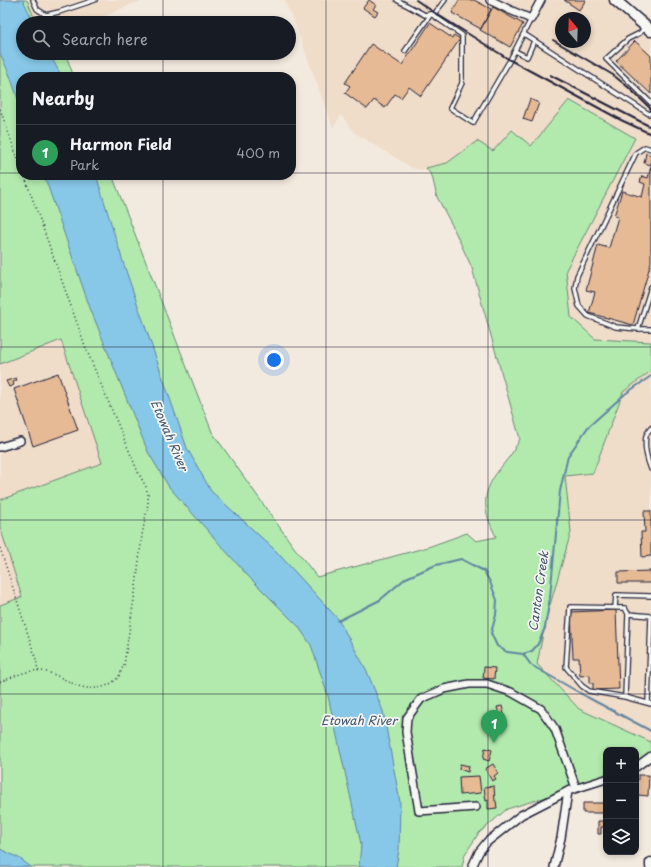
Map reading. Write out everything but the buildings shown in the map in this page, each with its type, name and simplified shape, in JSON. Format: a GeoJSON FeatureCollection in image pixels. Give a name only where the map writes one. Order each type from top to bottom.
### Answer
{"type":"FeatureCollection","features":[{"type":"Feature","properties":{"kind":"street"},"geometry":{"type":"LineString","coordinates":[[490,0],[531,19],[541,0]]}},
{"type":"Feature","properties":{"kind":"street"},"geometry":{"type":"LineString","coordinates":[[615,0],[648,29]]}},
{"type":"Feature","properties":{"kind":"street"},"geometry":{"type":"LineString","coordinates":[[0,447],[20,441]]}},
{"type":"Feature","properties":{"kind":"street"},"geometry":{"type":"LineString","coordinates":[[476,807],[419,811],[406,732],[406,718],[421,700],[444,689],[470,684],[487,684],[511,692],[541,709],[555,729],[576,788]]}},
{"type":"Feature","properties":{"kind":"street"},"geometry":{"type":"LineString","coordinates":[[639,765],[651,756]]}},
{"type":"Feature","properties":{"kind":"street"},"geometry":{"type":"LineString","coordinates":[[472,867],[479,852],[488,842],[521,816],[568,791],[603,780]]}},
{"type":"Feature","properties":{"kind":"street"},"geometry":{"type":"LineString","coordinates":[[554,867],[561,838],[568,791]]}},
{"type":"Feature","properties":{"kind":"street"},"geometry":{"type":"LineString","coordinates":[[650,867],[651,863]]}},
{"type":"Feature","properties":{"kind":"lane"},"geometry":{"type":"LineString","coordinates":[[33,0],[37,9],[46,15],[95,0]]}},
{"type":"Feature","properties":{"kind":"lane"},"geometry":{"type":"LineString","coordinates":[[397,0],[425,15],[435,13],[445,0]]}},
{"type":"Feature","properties":{"kind":"lane"},"geometry":{"type":"LineString","coordinates":[[431,14],[462,35],[462,83],[450,108],[473,122],[515,51],[531,19]]}},
{"type":"Feature","properties":{"kind":"lane"},"geometry":{"type":"LineString","coordinates":[[405,51],[431,14]]}},
{"type":"Feature","properties":{"kind":"lane"},"geometry":{"type":"LineString","coordinates":[[648,29],[628,39],[606,59],[651,103]]}},
{"type":"Feature","properties":{"kind":"lane"},"geometry":{"type":"LineString","coordinates":[[524,34],[649,114],[651,113]]}},
{"type":"Feature","properties":{"kind":"lane"},"geometry":{"type":"LineString","coordinates":[[515,51],[527,57],[534,41]]}},
{"type":"Feature","properties":{"kind":"lane"},"geometry":{"type":"LineString","coordinates":[[651,149],[645,148],[636,153],[577,276],[575,288],[580,306],[588,316],[616,327],[651,329]]}},
{"type":"Feature","properties":{"kind":"lane"},"geometry":{"type":"LineString","coordinates":[[638,329],[651,287]]}},
{"type":"Feature","properties":{"kind":"lane"},"geometry":{"type":"LineString","coordinates":[[651,428],[646,434],[645,442],[651,469]]}},
{"type":"Feature","properties":{"kind":"lane"},"geometry":{"type":"LineString","coordinates":[[616,607],[616,595],[651,596]]}},
{"type":"Feature","properties":{"kind":"lane"},"geometry":{"type":"LineString","coordinates":[[625,697],[628,614],[625,608],[570,607],[566,667],[582,686],[589,691],[625,697],[650,704],[651,616],[628,614]]}},
{"type":"Feature","properties":{"kind":"path"},"geometry":{"type":"LineString","coordinates":[[0,109],[16,154]]}},
{"type":"Feature","properties":{"kind":"path"},"geometry":{"type":"LineString","coordinates":[[0,682],[27,672],[41,671],[52,674],[79,686],[90,688],[101,687],[112,683],[119,676],[124,665],[142,535],[148,504],[148,495],[87,351],[26,180]]}},
{"type":"Feature","properties":{"kind":"path"},"geometry":{"type":"LineString","coordinates":[[0,548],[36,659],[38,671]]}},
{"type":"Feature","properties":{"kind":"shaded area"},"geometry":{"type":"Polygon","coordinates":[[[27,0],[146,0],[132,4],[105,16],[33,16],[27,0]]]}},
{"type":"Feature","properties":{"kind":"shaded area"},"geometry":{"type":"Polygon","coordinates":[[[284,0],[621,0],[636,12],[651,18],[651,342],[595,339],[571,317],[566,270],[634,137],[531,146],[493,151],[477,142],[447,163],[421,170],[412,168],[355,133],[341,115],[333,128],[296,27],[296,16],[291,16],[284,0]]]}},
{"type":"Feature","properties":{"kind":"shaded area"},"geometry":{"type":"Polygon","coordinates":[[[61,340],[102,463],[0,500],[0,364],[61,340]]]}},
{"type":"Feature","properties":{"kind":"shaded area"},"geometry":{"type":"Polygon","coordinates":[[[651,371],[651,742],[579,709],[537,664],[546,619],[571,532],[565,475],[593,473],[623,392],[651,371]]]}},
{"type":"Feature","properties":{"kind":"shaded area"},"geometry":{"type":"Polygon","coordinates":[[[0,527],[23,598],[0,605],[0,527]]]}},
{"type":"Feature","properties":{"kind":"green space"},"geometry":{"type":"Polygon","coordinates":[[[0,0],[27,0],[33,16],[16,16],[16,60],[68,60],[72,72],[16,72],[16,180],[114,180],[212,432],[293,546],[317,577],[428,547],[467,533],[476,541],[496,537],[486,508],[487,492],[493,478],[512,453],[520,439],[472,268],[437,197],[432,176],[426,168],[447,163],[477,141],[493,151],[512,130],[531,146],[569,100],[635,138],[566,270],[571,317],[595,339],[651,342],[651,371],[623,392],[593,473],[565,476],[571,532],[546,619],[537,664],[579,709],[651,742],[651,754],[639,760],[639,747],[603,747],[603,775],[573,789],[507,809],[479,833],[465,854],[462,867],[0,867],[0,605],[22,597],[0,527],[0,500],[102,463],[61,340],[0,364],[0,0]]]}},
{"type":"Feature","properties":{"kind":"water"},"geometry":{"type":"Polygon","coordinates":[[[0,0],[23,0],[31,16],[16,16],[16,60],[53,60],[59,72],[16,72],[16,93],[0,53],[0,0]]]}},
{"type":"Feature","properties":{"kind":"water","name":"Etowah River"},"geometry":{"type":"Polygon","coordinates":[[[46,180],[98,180],[125,268],[187,448],[211,491],[275,550],[338,619],[366,669],[383,711],[400,802],[399,850],[396,867],[359,867],[361,844],[328,696],[311,645],[298,626],[247,575],[169,487],[148,452],[90,308],[46,180]]]}},
{"type":"Feature","properties":{"kind":"water"},"geometry":{"type":"Polygon","coordinates":[[[0,849],[19,858],[31,867],[0,867],[0,849]]]}},
{"type":"Feature","properties":{"kind":"waterway","name":"Canton Creek"},"geometry":{"type":"LineString","coordinates":[[338,621],[380,600],[406,578],[436,565],[461,559],[484,571],[490,582],[497,600],[496,615],[491,633],[497,646],[507,652],[523,654],[532,651],[538,644],[545,628],[550,597],[560,491],[568,456],[588,427],[625,394],[651,376]]}},
{"type":"Feature","properties":{"kind":"waterway"},"geometry":{"type":"LineString","coordinates":[[523,654],[531,665],[651,731]]}},
{"type":"Feature","properties":{"kind":"railway"},"geometry":{"type":"LineString","coordinates":[[416,0],[510,60],[621,120],[651,134]]}},
{"type":"Feature","properties":{"kind":"railway"},"geometry":{"type":"LineString","coordinates":[[553,40],[613,75],[651,109]]}},
{"type":"Feature","properties":{"kind":"railway"},"geometry":{"type":"LineString","coordinates":[[550,75],[651,127]]}},
{"type":"Feature","properties":{"kind":"place","name":"Harmon Field"},"geometry":{"type":"Point","coordinates":[494,743]}}]}
